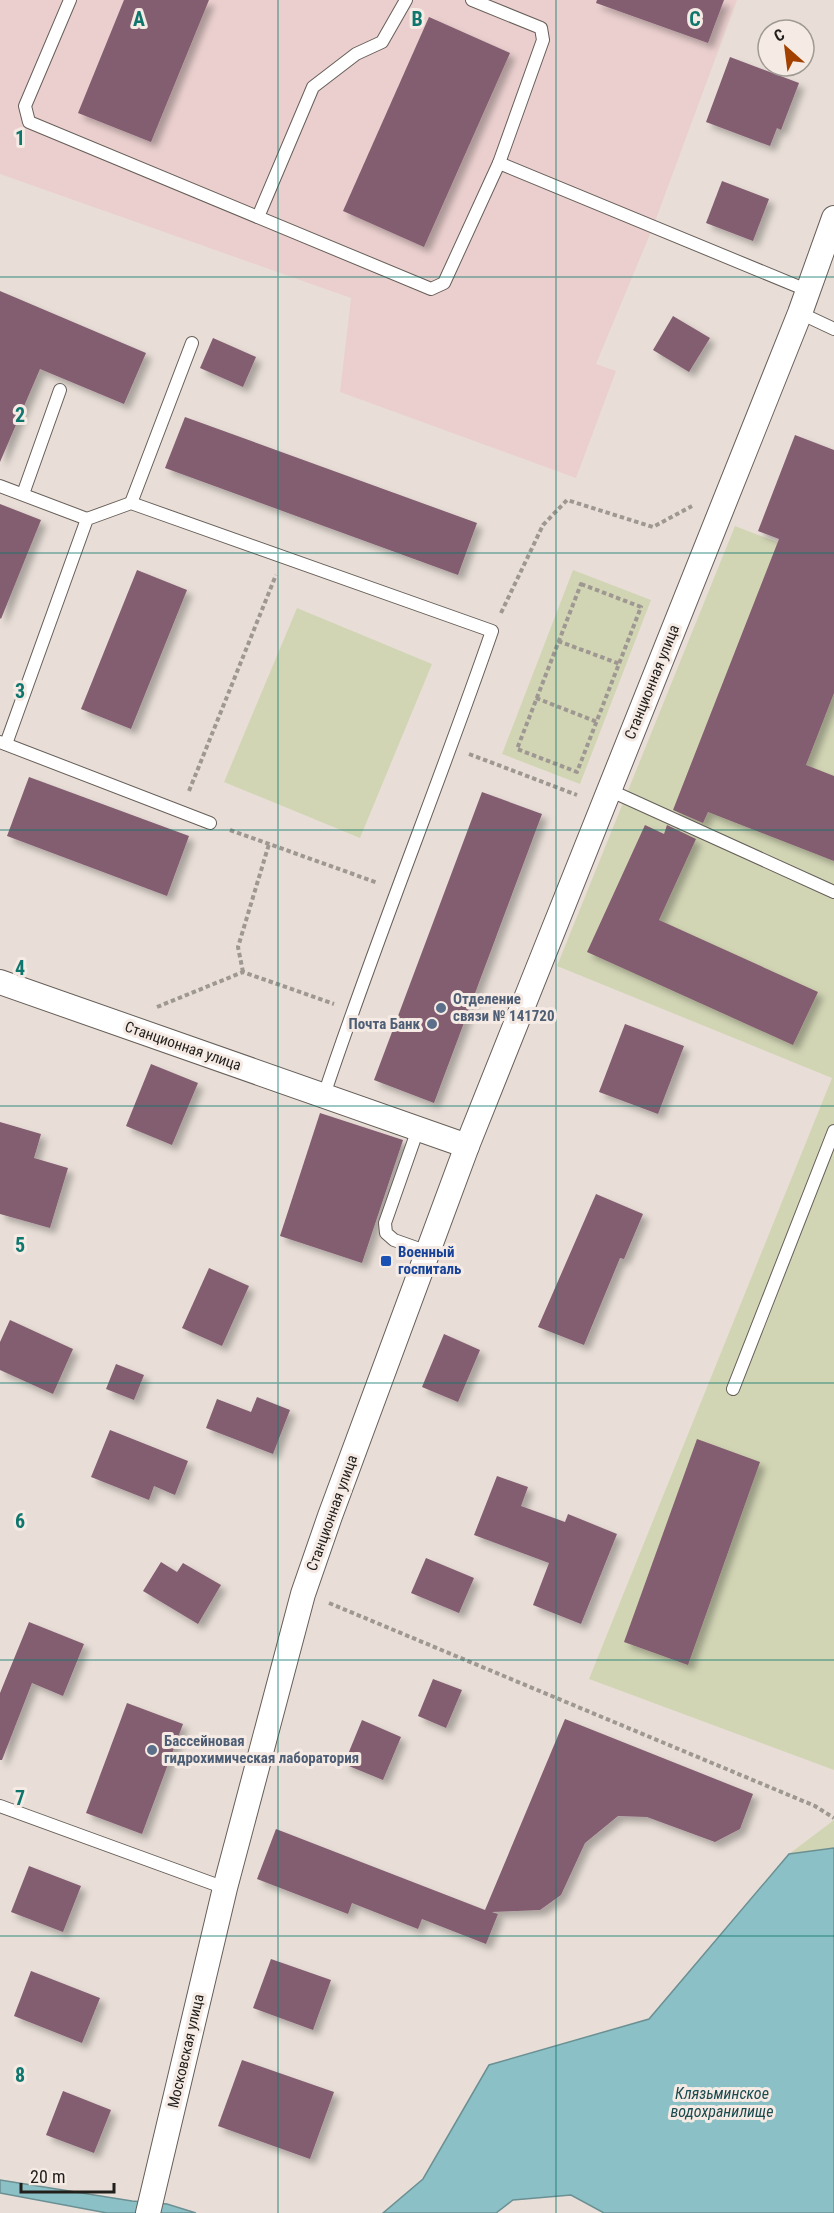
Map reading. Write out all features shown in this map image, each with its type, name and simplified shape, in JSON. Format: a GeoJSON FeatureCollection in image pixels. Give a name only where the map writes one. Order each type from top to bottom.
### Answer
{"type":"FeatureCollection","features":[{"type":"Feature","properties":{"kind":"street","name":"Станционная улица"},"geometry":{"type":"LineString","coordinates":[[225,1888],[303,1594],[330,1516],[468,1146],[804,302],[834,218]]}},
{"type":"Feature","properties":{"kind":"street","name":"Станционная улица"},"geometry":{"type":"LineString","coordinates":[[0,982],[468,1146]]}},
{"type":"Feature","properties":{"kind":"street","name":"Московская улица"},"geometry":{"type":"LineString","coordinates":[[151,2202],[225,1888]]}},
{"type":"Feature","properties":{"kind":"lane"},"geometry":{"type":"LineString","coordinates":[[70,0],[25,106],[29,122],[431,289],[444,283],[499,164],[543,40],[541,28],[472,0]]}},
{"type":"Feature","properties":{"kind":"lane"},"geometry":{"type":"LineString","coordinates":[[258,217],[313,87],[356,54],[382,42],[406,0]]}},
{"type":"Feature","properties":{"kind":"lane"},"geometry":{"type":"LineString","coordinates":[[499,164],[804,302],[834,329]]}},
{"type":"Feature","properties":{"kind":"lane"},"geometry":{"type":"LineString","coordinates":[[131,503],[192,343]]}},
{"type":"Feature","properties":{"kind":"lane"},"geometry":{"type":"LineString","coordinates":[[22,494],[60,390]]}},
{"type":"Feature","properties":{"kind":"lane"},"geometry":{"type":"LineString","coordinates":[[0,486],[87,519],[131,503],[492,631],[452,747],[396,889],[352,1010],[324,1095]]}},
{"type":"Feature","properties":{"kind":"lane"},"geometry":{"type":"LineString","coordinates":[[87,519],[3,743],[210,823]]}},
{"type":"Feature","properties":{"kind":"lane"},"geometry":{"type":"LineString","coordinates":[[606,797],[834,892]]}},
{"type":"Feature","properties":{"kind":"lane"},"geometry":{"type":"LineString","coordinates":[[418,1129],[385,1223],[386,1233],[393,1240],[428,1252]]}},
{"type":"Feature","properties":{"kind":"lane"},"geometry":{"type":"LineString","coordinates":[[734,1389],[834,1131]]}},
{"type":"Feature","properties":{"kind":"lane"},"geometry":{"type":"LineString","coordinates":[[0,1806],[225,1888]]}},
{"type":"Feature","properties":{"kind":"path"},"geometry":{"type":"LineString","coordinates":[[492,631],[543,525],[567,500],[653,527],[730,486]]}},
{"type":"Feature","properties":{"kind":"path"},"geometry":{"type":"LineString","coordinates":[[181,811],[283,557]]}},
{"type":"Feature","properties":{"kind":"path"},"geometry":{"type":"LineString","coordinates":[[581,584],[641,607],[577,772],[517,749],[558,641],[581,584]]}},
{"type":"Feature","properties":{"kind":"path"},"geometry":{"type":"LineString","coordinates":[[558,641],[620,663]]}},
{"type":"Feature","properties":{"kind":"path"},"geometry":{"type":"LineString","coordinates":[[536,698],[597,722]]}},
{"type":"Feature","properties":{"kind":"path"},"geometry":{"type":"LineString","coordinates":[[452,747],[606,797]]}},
{"type":"Feature","properties":{"kind":"path"},"geometry":{"type":"LineString","coordinates":[[210,823],[396,889]]}},
{"type":"Feature","properties":{"kind":"path"},"geometry":{"type":"LineString","coordinates":[[243,972],[238,947],[269,844]]}},
{"type":"Feature","properties":{"kind":"path"},"geometry":{"type":"LineString","coordinates":[[118,1023],[243,972],[352,1010]]}},
{"type":"Feature","properties":{"kind":"path"},"geometry":{"type":"LineString","coordinates":[[303,1594],[804,1802],[834,1818]]}},
{"type":"Feature","properties":{"kind":"shaded area"},"geometry":{"type":"Polygon","coordinates":[[[0,0],[737,0],[653,227],[596,364],[616,371],[576,478],[340,392],[351,298],[0,174],[0,0]]]}},
{"type":"Feature","properties":{"kind":"green space"},"geometry":{"type":"Polygon","coordinates":[[[735,526],[834,564],[834,1770],[589,1679],[832,1078],[557,966],[735,526]]]}},
{"type":"Feature","properties":{"kind":"green space"},"geometry":{"type":"Polygon","coordinates":[[[573,570],[651,600],[580,784],[502,754],[573,570]]]}},
{"type":"Feature","properties":{"kind":"green space"},"geometry":{"type":"Polygon","coordinates":[[[297,608],[432,664],[360,838],[224,782],[297,608]]]}},
{"type":"Feature","properties":{"kind":"green space"},"geometry":{"type":"Polygon","coordinates":[[[834,1820],[834,1848],[789,1854],[834,1820]]]}},
{"type":"Feature","properties":{"kind":"water","name":"Клязьминское водохранилище"},"geometry":{"type":"Polygon","coordinates":[[[834,1848],[834,2213],[604,2213],[571,2195],[513,2200],[496,2213],[383,2213],[423,2179],[489,2065],[649,2019],[789,1854],[834,1848]]]}},
{"type":"Feature","properties":{"kind":"water"},"geometry":{"type":"Polygon","coordinates":[[[0,2180],[132,2201],[167,2204],[196,2213],[107,2213],[0,2193],[0,2180]]]}},
{"type":"Feature","properties":{"kind":"building"},"geometry":{"type":"Polygon","coordinates":[[[124,0],[209,0],[151,142],[78,113],[124,0]]]}},
{"type":"Feature","properties":{"kind":"building"},"geometry":{"type":"Polygon","coordinates":[[[597,0],[724,0],[708,43],[596,3],[597,0]]]}},
{"type":"Feature","properties":{"kind":"building"},"geometry":{"type":"Polygon","coordinates":[[[429,17],[510,53],[424,247],[343,211],[429,17]]]}},
{"type":"Feature","properties":{"kind":"building"},"geometry":{"type":"Polygon","coordinates":[[[730,57],[756,67],[756,78],[786,78],[799,83],[781,130],[777,128],[770,146],[706,122],[730,57]]]}},
{"type":"Feature","properties":{"kind":"building"},"geometry":{"type":"Polygon","coordinates":[[[722,181],[769,199],[753,241],[706,223],[722,181]]]}},
{"type":"Feature","properties":{"kind":"building"},"geometry":{"type":"Polygon","coordinates":[[[0,291],[146,353],[124,404],[40,369],[0,462],[0,291]]]}},
{"type":"Feature","properties":{"kind":"building"},"geometry":{"type":"Polygon","coordinates":[[[673,316],[710,338],[689,372],[653,350],[673,316]]]}},
{"type":"Feature","properties":{"kind":"building"},"geometry":{"type":"Polygon","coordinates":[[[213,338],[256,357],[243,387],[200,368],[213,338]]]}},
{"type":"Feature","properties":{"kind":"building"},"geometry":{"type":"Polygon","coordinates":[[[185,417],[477,523],[458,575],[165,468],[185,417]]]}},
{"type":"Feature","properties":{"kind":"building"},"geometry":{"type":"Polygon","coordinates":[[[795,435],[834,450],[834,693],[806,765],[834,776],[834,861],[708,812],[703,823],[673,810],[779,539],[758,531],[795,435]]]}},
{"type":"Feature","properties":{"kind":"building"},"geometry":{"type":"Polygon","coordinates":[[[0,504],[41,520],[1,619],[0,618],[0,504]]]}},
{"type":"Feature","properties":{"kind":"building"},"geometry":{"type":"Polygon","coordinates":[[[137,570],[187,590],[131,729],[81,709],[137,570]]]}},
{"type":"Feature","properties":{"kind":"building"},"geometry":{"type":"Polygon","coordinates":[[[29,777],[189,836],[167,896],[7,836],[29,777]]]}},
{"type":"Feature","properties":{"kind":"building"},"geometry":{"type":"Polygon","coordinates":[[[482,792],[542,814],[434,1103],[374,1080],[482,792]]]}},
{"type":"Feature","properties":{"kind":"building"},"geometry":{"type":"Polygon","coordinates":[[[645,825],[664,834],[667,825],[696,839],[659,920],[818,992],[793,1045],[587,952],[645,825]]]}},
{"type":"Feature","properties":{"kind":"building"},"geometry":{"type":"Polygon","coordinates":[[[625,1024],[684,1046],[658,1114],[599,1092],[625,1024]]]}},
{"type":"Feature","properties":{"kind":"building"},"geometry":{"type":"Polygon","coordinates":[[[151,1064],[198,1083],[172,1145],[126,1126],[151,1064]]]}},
{"type":"Feature","properties":{"kind":"building"},"geometry":{"type":"Polygon","coordinates":[[[320,1113],[403,1140],[362,1263],[280,1236],[320,1113]]]}},
{"type":"Feature","properties":{"kind":"building"},"geometry":{"type":"Polygon","coordinates":[[[0,1122],[41,1134],[34,1158],[68,1168],[50,1228],[0,1214],[0,1122]]]}},
{"type":"Feature","properties":{"kind":"building"},"geometry":{"type":"Polygon","coordinates":[[[596,1194],[643,1214],[624,1259],[620,1258],[584,1345],[538,1327],[596,1194]]]}},
{"type":"Feature","properties":{"kind":"building"},"geometry":{"type":"Polygon","coordinates":[[[209,1268],[249,1286],[222,1346],[182,1328],[209,1268]]]}},
{"type":"Feature","properties":{"kind":"building"},"geometry":{"type":"Polygon","coordinates":[[[10,1320],[73,1349],[53,1394],[0,1370],[0,1342],[10,1320]]]}},
{"type":"Feature","properties":{"kind":"building"},"geometry":{"type":"Polygon","coordinates":[[[444,1334],[480,1350],[458,1402],[422,1387],[444,1334]]]}},
{"type":"Feature","properties":{"kind":"building"},"geometry":{"type":"Polygon","coordinates":[[[116,1364],[144,1375],[134,1400],[106,1389],[116,1364]]]}},
{"type":"Feature","properties":{"kind":"building"},"geometry":{"type":"Polygon","coordinates":[[[257,1397],[290,1410],[273,1454],[206,1428],[217,1399],[251,1412],[257,1397]]]}},
{"type":"Feature","properties":{"kind":"building"},"geometry":{"type":"Polygon","coordinates":[[[110,1430],[188,1461],[175,1495],[154,1486],[149,1500],[91,1477],[110,1430]]]}},
{"type":"Feature","properties":{"kind":"building"},"geometry":{"type":"Polygon","coordinates":[[[697,1439],[760,1462],[688,1665],[624,1642],[697,1439]]]}},
{"type":"Feature","properties":{"kind":"building"},"geometry":{"type":"Polygon","coordinates":[[[497,1476],[528,1487],[521,1506],[565,1522],[568,1514],[617,1534],[581,1624],[533,1605],[549,1563],[474,1535],[497,1476]]]}},
{"type":"Feature","properties":{"kind":"building"},"geometry":{"type":"Polygon","coordinates":[[[426,1558],[474,1578],[459,1613],[411,1593],[426,1558]]]}},
{"type":"Feature","properties":{"kind":"building"},"geometry":{"type":"Polygon","coordinates":[[[161,1562],[177,1572],[183,1563],[221,1585],[198,1624],[143,1591],[161,1562]]]}},
{"type":"Feature","properties":{"kind":"building"},"geometry":{"type":"Polygon","coordinates":[[[29,1622],[84,1644],[63,1696],[32,1683],[2,1760],[0,1760],[0,1693],[29,1622]]]}},
{"type":"Feature","properties":{"kind":"building"},"geometry":{"type":"Polygon","coordinates":[[[433,1679],[462,1690],[446,1728],[418,1716],[433,1679]]]}},
{"type":"Feature","properties":{"kind":"building"},"geometry":{"type":"Polygon","coordinates":[[[127,1703],[183,1724],[142,1834],[86,1813],[127,1703]]]}},
{"type":"Feature","properties":{"kind":"building"},"geometry":{"type":"Polygon","coordinates":[[[565,1719],[753,1794],[740,1829],[715,1842],[647,1817],[618,1816],[585,1843],[561,1895],[540,1910],[492,1912],[498,1914],[486,1944],[422,1919],[418,1929],[352,1903],[348,1914],[257,1879],[276,1829],[485,1910],[565,1719]]]}},
{"type":"Feature","properties":{"kind":"building"},"geometry":{"type":"Polygon","coordinates":[[[362,1720],[401,1737],[383,1780],[344,1764],[362,1720]]]}},
{"type":"Feature","properties":{"kind":"building"},"geometry":{"type":"Polygon","coordinates":[[[29,1866],[81,1886],[63,1932],[11,1912],[29,1866]]]}},
{"type":"Feature","properties":{"kind":"building"},"geometry":{"type":"Polygon","coordinates":[[[271,1959],[331,1980],[313,2030],[253,2008],[271,1959]]]}},
{"type":"Feature","properties":{"kind":"building"},"geometry":{"type":"Polygon","coordinates":[[[31,1971],[100,1998],[82,2043],[14,2016],[31,1971]]]}},
{"type":"Feature","properties":{"kind":"building"},"geometry":{"type":"Polygon","coordinates":[[[242,2060],[334,2092],[310,2159],[218,2126],[242,2060]]]}},
{"type":"Feature","properties":{"kind":"building"},"geometry":{"type":"Polygon","coordinates":[[[63,2091],[111,2110],[94,2153],[46,2135],[63,2091]]]}},
{"type":"Feature","properties":{"kind":"place","name":"Отделение связи № 141720"},"geometry":{"type":"Point","coordinates":[441,1008]}},
{"type":"Feature","properties":{"kind":"place","name":"Почта Банк"},"geometry":{"type":"Point","coordinates":[432,1024]}},
{"type":"Feature","properties":{"kind":"place","name":"Военный госпиталь"},"geometry":{"type":"Point","coordinates":[386,1261]}},
{"type":"Feature","properties":{"kind":"place","name":"Бассейновая гидрохимическая лаборатория"},"geometry":{"type":"Point","coordinates":[152,1750]}}]}
